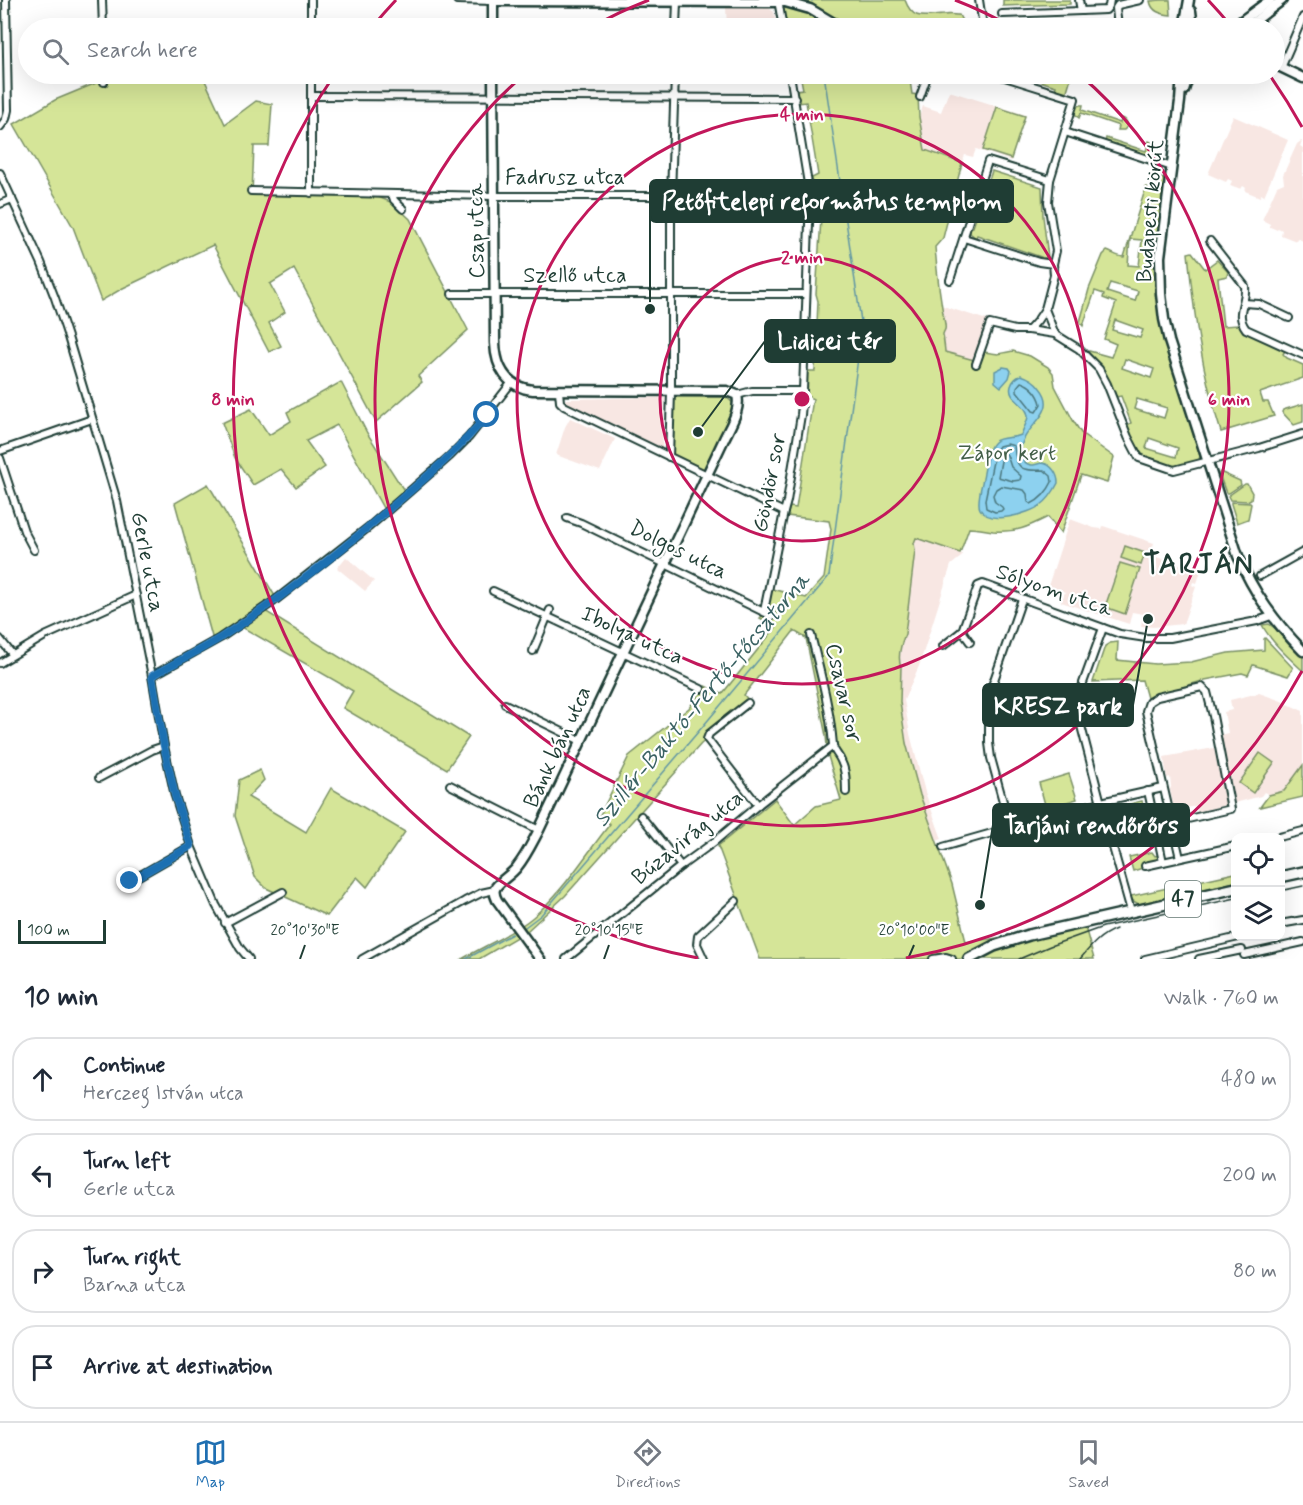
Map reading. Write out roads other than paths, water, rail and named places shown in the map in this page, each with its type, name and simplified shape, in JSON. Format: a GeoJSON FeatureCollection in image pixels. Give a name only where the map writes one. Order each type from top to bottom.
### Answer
{"type":"FeatureCollection","features":[{"type":"Feature","properties":{"kind":"main road"},"geometry":{"type":"LineString","coordinates":[[1285,877],[1303,872]]}},
{"type":"Feature","properties":{"kind":"main road","name":"47"},"geometry":{"type":"LineString","coordinates":[[969,959],[994,946],[1029,934],[1231,889]]}},
{"type":"Feature","properties":{"kind":"street"},"geometry":{"type":"LineString","coordinates":[[0,127],[6,119],[8,110],[6,0]]}},
{"type":"Feature","properties":{"kind":"street"},"geometry":{"type":"LineString","coordinates":[[102,0],[103,18]]}},
{"type":"Feature","properties":{"kind":"street"},"geometry":{"type":"LineString","coordinates":[[311,0],[311,18]]}},
{"type":"Feature","properties":{"kind":"street"},"geometry":{"type":"LineString","coordinates":[[457,0],[778,1],[810,9],[825,18]]}},
{"type":"Feature","properties":{"kind":"street"},"geometry":{"type":"LineString","coordinates":[[493,0],[493,18]]}},
{"type":"Feature","properties":{"kind":"street"},"geometry":{"type":"LineString","coordinates":[[676,18],[677,0]]}},
{"type":"Feature","properties":{"kind":"street"},"geometry":{"type":"LineString","coordinates":[[979,0],[982,18]]}},
{"type":"Feature","properties":{"kind":"street"},"geometry":{"type":"LineString","coordinates":[[1079,0],[1081,11]]}},
{"type":"Feature","properties":{"kind":"street"},"geometry":{"type":"LineString","coordinates":[[1002,14],[1106,10],[1112,5],[1140,0]]}},
{"type":"Feature","properties":{"kind":"street"},"geometry":{"type":"LineString","coordinates":[[1186,18],[1190,0]]}},
{"type":"Feature","properties":{"kind":"street"},"geometry":{"type":"LineString","coordinates":[[1190,0],[1192,18]]}},
{"type":"Feature","properties":{"kind":"street"},"geometry":{"type":"LineString","coordinates":[[1250,18],[1270,0]]}},
{"type":"Feature","properties":{"kind":"street"},"geometry":{"type":"LineString","coordinates":[[1254,18],[1282,0]]}},
{"type":"Feature","properties":{"kind":"street"},"geometry":{"type":"LineString","coordinates":[[778,1],[781,18]]}},
{"type":"Feature","properties":{"kind":"street"},"geometry":{"type":"LineString","coordinates":[[1285,52],[1303,16]]}},
{"type":"Feature","properties":{"kind":"street"},"geometry":{"type":"LineString","coordinates":[[1285,69],[1303,78]]}},
{"type":"Feature","properties":{"kind":"street"},"geometry":{"type":"LineString","coordinates":[[310,193],[311,84]]}},
{"type":"Feature","properties":{"kind":"street","name":"Csap utca"},"geometry":{"type":"LineString","coordinates":[[493,84],[495,355],[500,367],[512,382]]}},
{"type":"Feature","properties":{"kind":"street"},"geometry":{"type":"LineString","coordinates":[[669,457],[671,196],[675,84]]}},
{"type":"Feature","properties":{"kind":"street","name":"Göndör sor"},"geometry":{"type":"LineString","coordinates":[[764,611],[787,501],[803,391],[810,196],[792,84]]}},
{"type":"Feature","properties":{"kind":"street"},"geometry":{"type":"LineString","coordinates":[[921,97],[925,84]]}},
{"type":"Feature","properties":{"kind":"street"},"geometry":{"type":"LineString","coordinates":[[1028,84],[1075,99],[1050,180],[1048,202],[1056,251],[1053,264],[1054,275],[1045,309],[1029,330]]}},
{"type":"Feature","properties":{"kind":"street","name":"Budapesti körút"},"geometry":{"type":"LineString","coordinates":[[1181,84],[1160,257],[1164,320],[1238,556],[1251,586],[1271,616],[1303,651]]}},
{"type":"Feature","properties":{"kind":"street","name":"Budapesti körút"},"geometry":{"type":"LineString","coordinates":[[1180,101],[1186,84]]}},
{"type":"Feature","properties":{"kind":"street"},"geometry":{"type":"LineString","coordinates":[[311,96],[795,98]]}},
{"type":"Feature","properties":{"kind":"street"},"geometry":{"type":"LineString","coordinates":[[1065,132],[1172,166]]}},
{"type":"Feature","properties":{"kind":"street"},"geometry":{"type":"LineString","coordinates":[[950,280],[988,161],[1050,180]]}},
{"type":"Feature","properties":{"kind":"street","name":"Gerle utca"},"geometry":{"type":"LineString","coordinates":[[0,173],[41,261],[55,298],[117,501],[175,796],[191,846],[216,905],[240,948],[249,959]]}},
{"type":"Feature","properties":{"kind":"street","name":"Fadrusz utca"},"geometry":{"type":"LineString","coordinates":[[251,191],[494,196],[810,196]]}},
{"type":"Feature","properties":{"kind":"street"},"geometry":{"type":"LineString","coordinates":[[392,194],[394,200],[403,209]]}},
{"type":"Feature","properties":{"kind":"street"},"geometry":{"type":"LineString","coordinates":[[0,204],[12,199]]}},
{"type":"Feature","properties":{"kind":"street"},"geometry":{"type":"LineString","coordinates":[[964,238],[1039,262],[1053,264]]}},
{"type":"Feature","properties":{"kind":"street"},"geometry":{"type":"LineString","coordinates":[[1210,241],[1245,286],[1246,293],[1240,321],[1246,329],[1303,355]]}},
{"type":"Feature","properties":{"kind":"street","name":"Szellő utca"},"geometry":{"type":"LineString","coordinates":[[452,294],[806,294]]}},
{"type":"Feature","properties":{"kind":"street"},"geometry":{"type":"LineString","coordinates":[[1244,303],[1258,304],[1289,318]]}},
{"type":"Feature","properties":{"kind":"street"},"geometry":{"type":"LineString","coordinates":[[1045,309],[1054,334]]}},
{"type":"Feature","properties":{"kind":"street"},"geometry":{"type":"LineString","coordinates":[[976,364],[990,324],[1015,330],[1054,334],[1080,349],[1098,369],[1107,384],[1139,458],[1174,470],[1303,434]]}},
{"type":"Feature","properties":{"kind":"street"},"geometry":{"type":"LineString","coordinates":[[152,676],[220,638],[273,602],[370,526],[469,437],[512,382],[528,390],[559,391],[727,392],[737,395],[752,391],[803,391]]}},
{"type":"Feature","properties":{"kind":"street"},"geometry":{"type":"LineString","coordinates":[[559,391],[560,402],[564,406],[784,512]]}},
{"type":"Feature","properties":{"kind":"street","name":"Bánk bán utca"},"geometry":{"type":"LineString","coordinates":[[362,959],[465,901],[481,893],[495,890],[496,886],[518,867],[539,830],[737,410],[739,402],[737,395]]}},
{"type":"Feature","properties":{"kind":"street"},"geometry":{"type":"LineString","coordinates":[[0,451],[92,419]]}},
{"type":"Feature","properties":{"kind":"street"},"geometry":{"type":"LineString","coordinates":[[0,458],[24,531],[34,550]]}},
{"type":"Feature","properties":{"kind":"street","name":"Dolgos utca"},"geometry":{"type":"LineString","coordinates":[[567,518],[772,616]]}},
{"type":"Feature","properties":{"kind":"street"},"geometry":{"type":"LineString","coordinates":[[1260,576],[1303,552]]}},
{"type":"Feature","properties":{"kind":"street","name":"Sólyom utca"},"geometry":{"type":"LineString","coordinates":[[962,631],[980,585],[1120,634],[1146,638],[1170,638],[1253,622],[1271,616]]}},
{"type":"Feature","properties":{"kind":"street","name":"Ibolya utca"},"geometry":{"type":"LineString","coordinates":[[493,591],[548,613],[701,689]]}},
{"type":"Feature","properties":{"kind":"street"},"geometry":{"type":"LineString","coordinates":[[0,663],[45,636],[136,595]]}},
{"type":"Feature","properties":{"kind":"street"},"geometry":{"type":"LineString","coordinates":[[1010,827],[991,758],[988,704],[1022,599]]}},
{"type":"Feature","properties":{"kind":"street","name":"Ibolya utca"},"geometry":{"type":"LineString","coordinates":[[533,651],[548,613]]}},
{"type":"Feature","properties":{"kind":"street"},"geometry":{"type":"LineString","coordinates":[[1102,627],[1083,683],[1079,707],[1080,722],[1131,911]]}},
{"type":"Feature","properties":{"kind":"street"},"geometry":{"type":"LineString","coordinates":[[943,646],[962,631],[970,642]]}},
{"type":"Feature","properties":{"kind":"street","name":"Csavar sor"},"geometry":{"type":"LineString","coordinates":[[811,635],[826,699],[833,739],[832,746],[844,768],[846,792]]}},
{"type":"Feature","properties":{"kind":"street"},"geometry":{"type":"LineString","coordinates":[[0,639],[12,654]]}},
{"type":"Feature","properties":{"kind":"street"},"geometry":{"type":"LineString","coordinates":[[1170,817],[1188,819],[1231,809],[1213,716],[1204,688],[1199,687],[1156,696],[1149,702],[1146,711],[1163,788],[1170,817],[1180,858]]}},
{"type":"Feature","properties":{"kind":"street"},"geometry":{"type":"LineString","coordinates":[[748,703],[709,734],[707,739],[758,805]]}},
{"type":"Feature","properties":{"kind":"street"},"geometry":{"type":"LineString","coordinates":[[505,704],[581,741]]}},
{"type":"Feature","properties":{"kind":"street"},"geometry":{"type":"LineString","coordinates":[[99,778],[164,746]]}},
{"type":"Feature","properties":{"kind":"street","name":"Búzavirág utca"},"geometry":{"type":"LineString","coordinates":[[566,959],[832,746]]}},
{"type":"Feature","properties":{"kind":"street"},"geometry":{"type":"LineString","coordinates":[[450,785],[539,830]]}},
{"type":"Feature","properties":{"kind":"street"},"geometry":{"type":"LineString","coordinates":[[943,847],[1101,802],[1163,788]]}},
{"type":"Feature","properties":{"kind":"street"},"geometry":{"type":"LineString","coordinates":[[1148,791],[1163,862]]}},
{"type":"Feature","properties":{"kind":"street"},"geometry":{"type":"LineString","coordinates":[[641,816],[681,866]]}},
{"type":"Feature","properties":{"kind":"street"},"geometry":{"type":"LineString","coordinates":[[1285,835],[1303,831]]}},
{"type":"Feature","properties":{"kind":"street"},"geometry":{"type":"LineString","coordinates":[[130,881],[191,846]]}},
{"type":"Feature","properties":{"kind":"street"},"geometry":{"type":"LineString","coordinates":[[1145,866],[1231,847]]}},
{"type":"Feature","properties":{"kind":"street"},"geometry":{"type":"LineString","coordinates":[[495,890],[497,900],[540,959]]}},
{"type":"Feature","properties":{"kind":"street"},"geometry":{"type":"LineString","coordinates":[[225,923],[283,892]]}},
{"type":"Feature","properties":{"kind":"street"},"geometry":{"type":"LineString","coordinates":[[704,959],[697,944],[698,936],[736,901]]}},
{"type":"Feature","properties":{"kind":"street"},"geometry":{"type":"LineString","coordinates":[[1285,923],[1303,920]]}},
{"type":"Feature","properties":{"kind":"street"},"geometry":{"type":"LineString","coordinates":[[1144,959],[1231,939]]}},
{"type":"Feature","properties":{"kind":"street"},"geometry":{"type":"LineString","coordinates":[[1199,959],[1244,954],[1303,942]]}},
{"type":"Feature","properties":{"kind":"street"},"geometry":{"type":"LineString","coordinates":[[933,959],[946,957],[952,959]]}},
{"type":"Feature","properties":{"kind":"water"},"geometry":{"type":"Polygon","coordinates":[[[1003,367],[1011,371],[1009,378],[1001,387],[995,382],[995,371],[1003,367]]]}},
{"type":"Feature","properties":{"kind":"water"},"geometry":{"type":"Polygon","coordinates":[[[1021,375],[1038,386],[1045,397],[1046,405],[1023,441],[1022,458],[1030,465],[1042,463],[1049,465],[1056,473],[1058,483],[1044,503],[1035,508],[1019,515],[992,517],[985,514],[979,506],[986,461],[994,442],[1021,435],[1026,423],[1027,412],[1014,398],[1011,391],[1013,382],[1021,375]]]}},
{"type":"Feature","properties":{"kind":"waterway","name":"Szillér-Baktó-Fertő-főcsatorna"},"geometry":{"type":"LineString","coordinates":[[525,927],[541,915],[829,576],[862,328],[825,84]]}},
{"type":"Feature","properties":{"kind":"waterway","name":"Szillér-Baktó-Fertő-főcsatorna"},"geometry":{"type":"LineString","coordinates":[[466,959],[512,934]]}},
{"type":"Feature","properties":{"kind":"tram line"},"geometry":{"type":"LineString","coordinates":[[1285,890],[1303,886]]}},
{"type":"Feature","properties":{"kind":"tram line"},"geometry":{"type":"LineString","coordinates":[[1019,959],[1103,927],[1231,899]]}},
{"type":"Feature","properties":{"kind":"tram line"},"geometry":{"type":"LineString","coordinates":[[1080,959],[1100,938],[1116,929]]}},
{"type":"Feature","properties":{"kind":"place","name":"Petőfitelepi református templom"},"geometry":{"type":"Point","coordinates":[650,309]}},
{"type":"Feature","properties":{"kind":"place","name":"Lidicei tér"},"geometry":{"type":"Point","coordinates":[698,432]}},
{"type":"Feature","properties":{"kind":"place","name":"KRESZ park"},"geometry":{"type":"Point","coordinates":[1148,619]}},
{"type":"Feature","properties":{"kind":"place","name":"Tarjáni rendőrőrs"},"geometry":{"type":"Point","coordinates":[980,905]}},
{"type":"Feature","properties":{"kind":"district","name":"TARJÁN"},"geometry":{"type":"Point","coordinates":[1199,565]}},
{"type":"Feature","properties":{"kind":"park label","name":"Zápor kert"},"geometry":{"type":"Point","coordinates":[1007,454]}}]}
